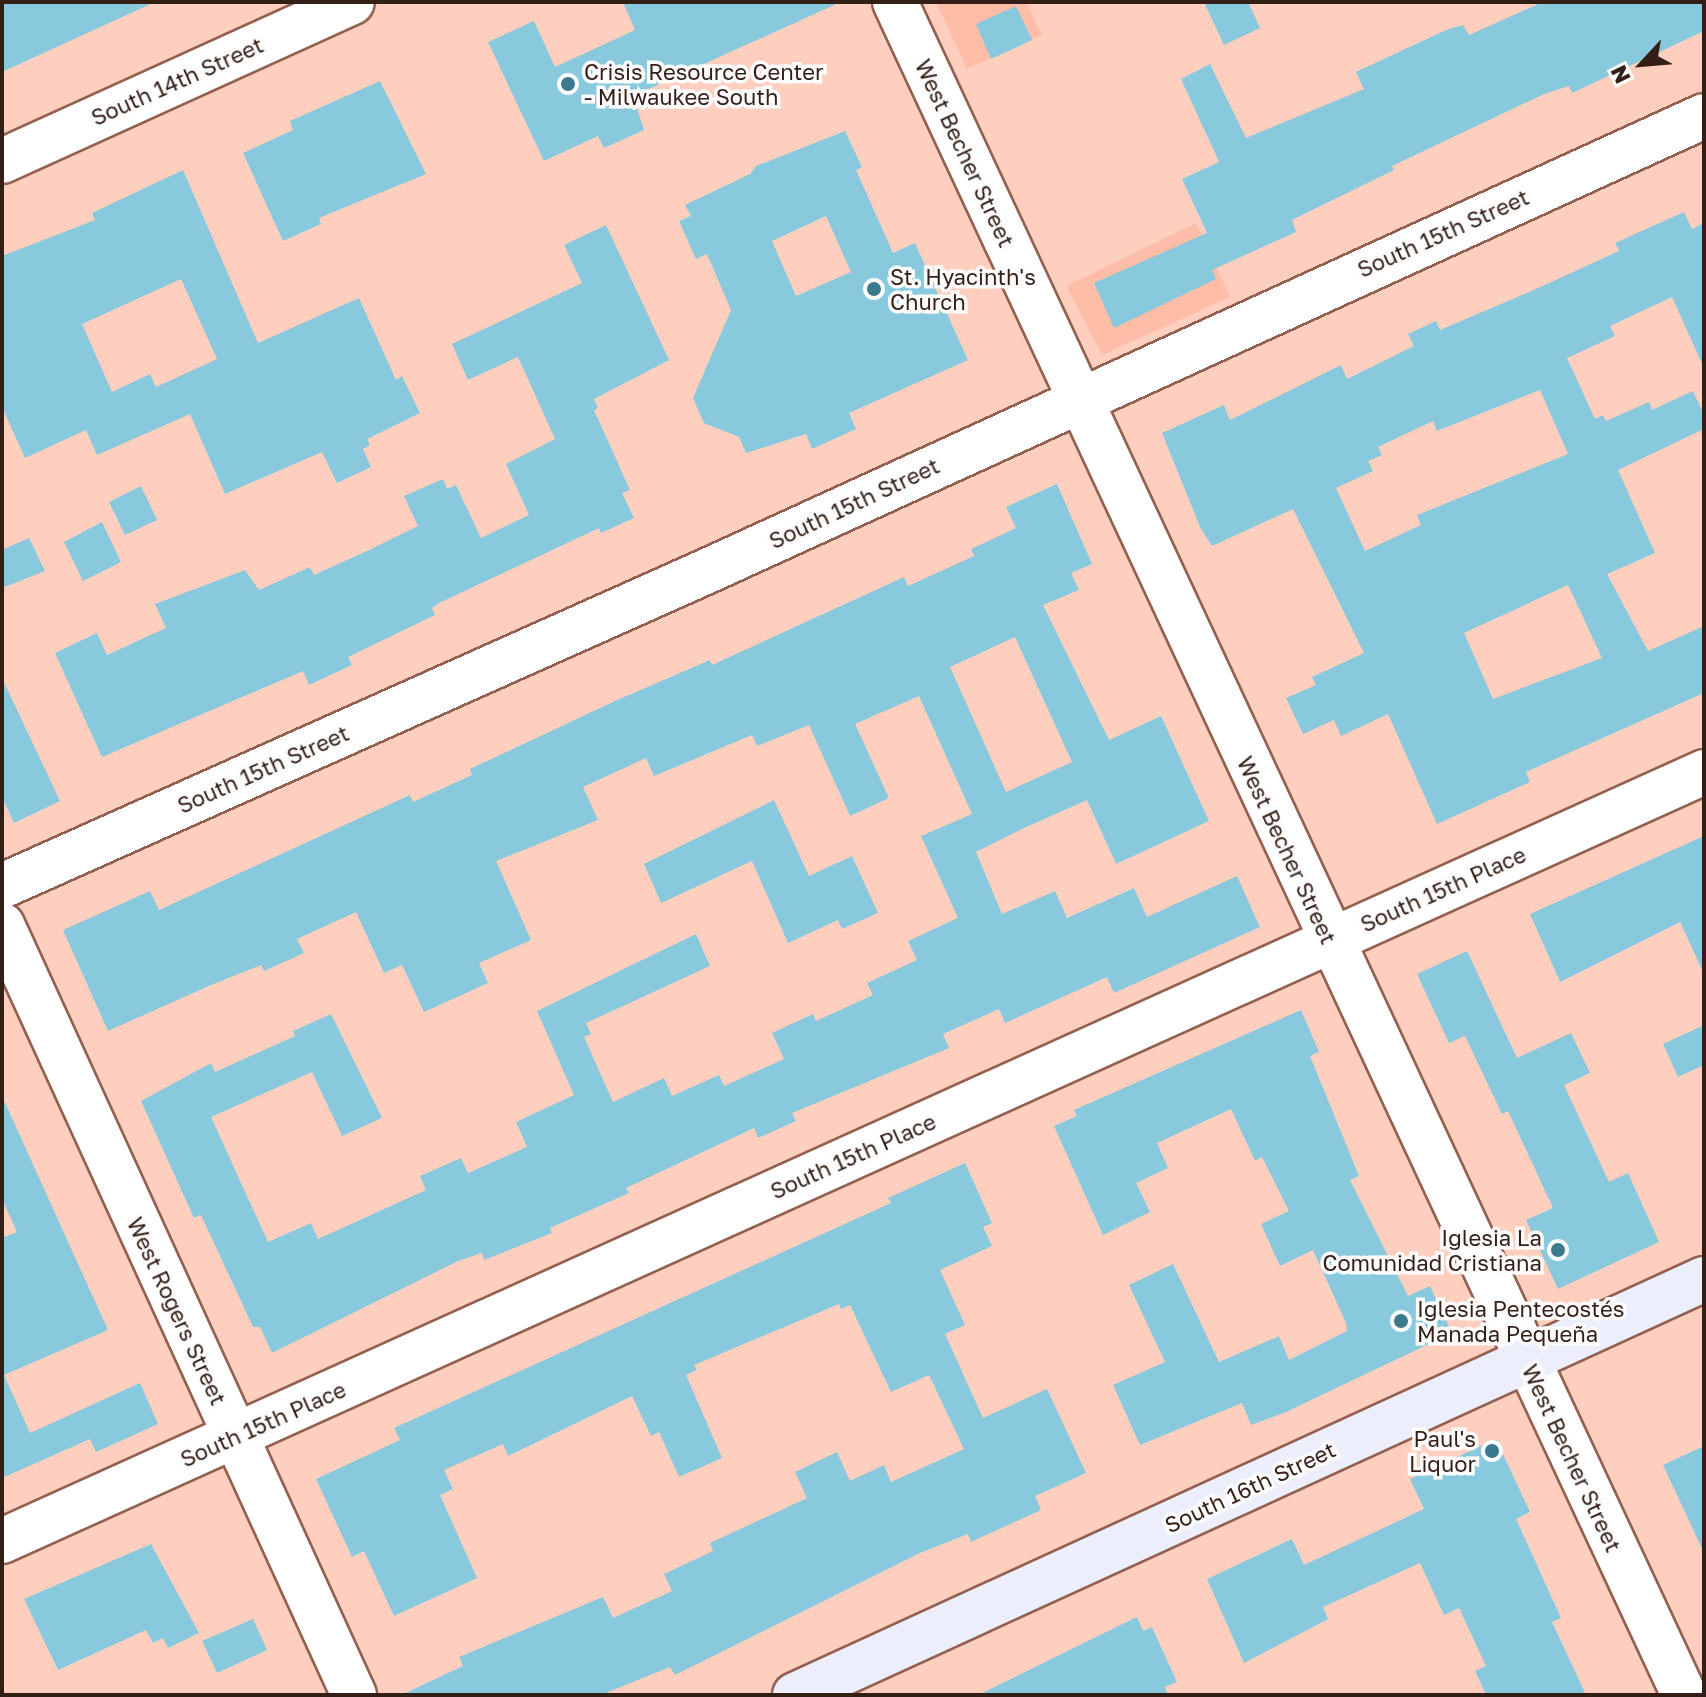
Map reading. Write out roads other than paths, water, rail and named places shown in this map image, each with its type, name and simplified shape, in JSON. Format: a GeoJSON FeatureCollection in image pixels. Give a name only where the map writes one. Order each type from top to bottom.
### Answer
{"type":"FeatureCollection","features":[{"type":"Feature","properties":{"kind":"main road","name":"South 16th Street"},"geometry":{"type":"LineString","coordinates":[[795,1695],[1704,1279]]}},
{"type":"Feature","properties":{"kind":"street","name":"South 14th Street"},"geometry":{"type":"LineString","coordinates":[[2,161],[352,2]]}},
{"type":"Feature","properties":{"kind":"street","name":"West Becher Street"},"geometry":{"type":"LineString","coordinates":[[895,2],[1329,940],[1684,1695]]}},
{"type":"Feature","properties":{"kind":"street","name":"South 15th Street"},"geometry":{"type":"LineString","coordinates":[[2,886],[691,579],[1077,398],[1704,116]]}},
{"type":"Feature","properties":{"kind":"street","name":"South 15th Place"},"geometry":{"type":"LineString","coordinates":[[2,1541],[1704,772]]}},
{"type":"Feature","properties":{"kind":"street","name":"West Rogers Street"},"geometry":{"type":"LineString","coordinates":[[2,925],[354,1695]]}},
{"type":"Feature","properties":{"kind":"place","name":"Crisis Resource Center - Milwaukee South"},"geometry":{"type":"Point","coordinates":[568,84]}},
{"type":"Feature","properties":{"kind":"place","name":"St. Hyacinth's Church"},"geometry":{"type":"Point","coordinates":[874,289]}},
{"type":"Feature","properties":{"kind":"place","name":"Iglesia La Comunidad Cristiana"},"geometry":{"type":"Point","coordinates":[1558,1250]}},
{"type":"Feature","properties":{"kind":"place","name":"Iglesia Pentecostés Manada Pequeña"},"geometry":{"type":"Point","coordinates":[1401,1321]}},
{"type":"Feature","properties":{"kind":"place","name":"Paul's Liquor"},"geometry":{"type":"Point","coordinates":[1492,1451]}}]}
